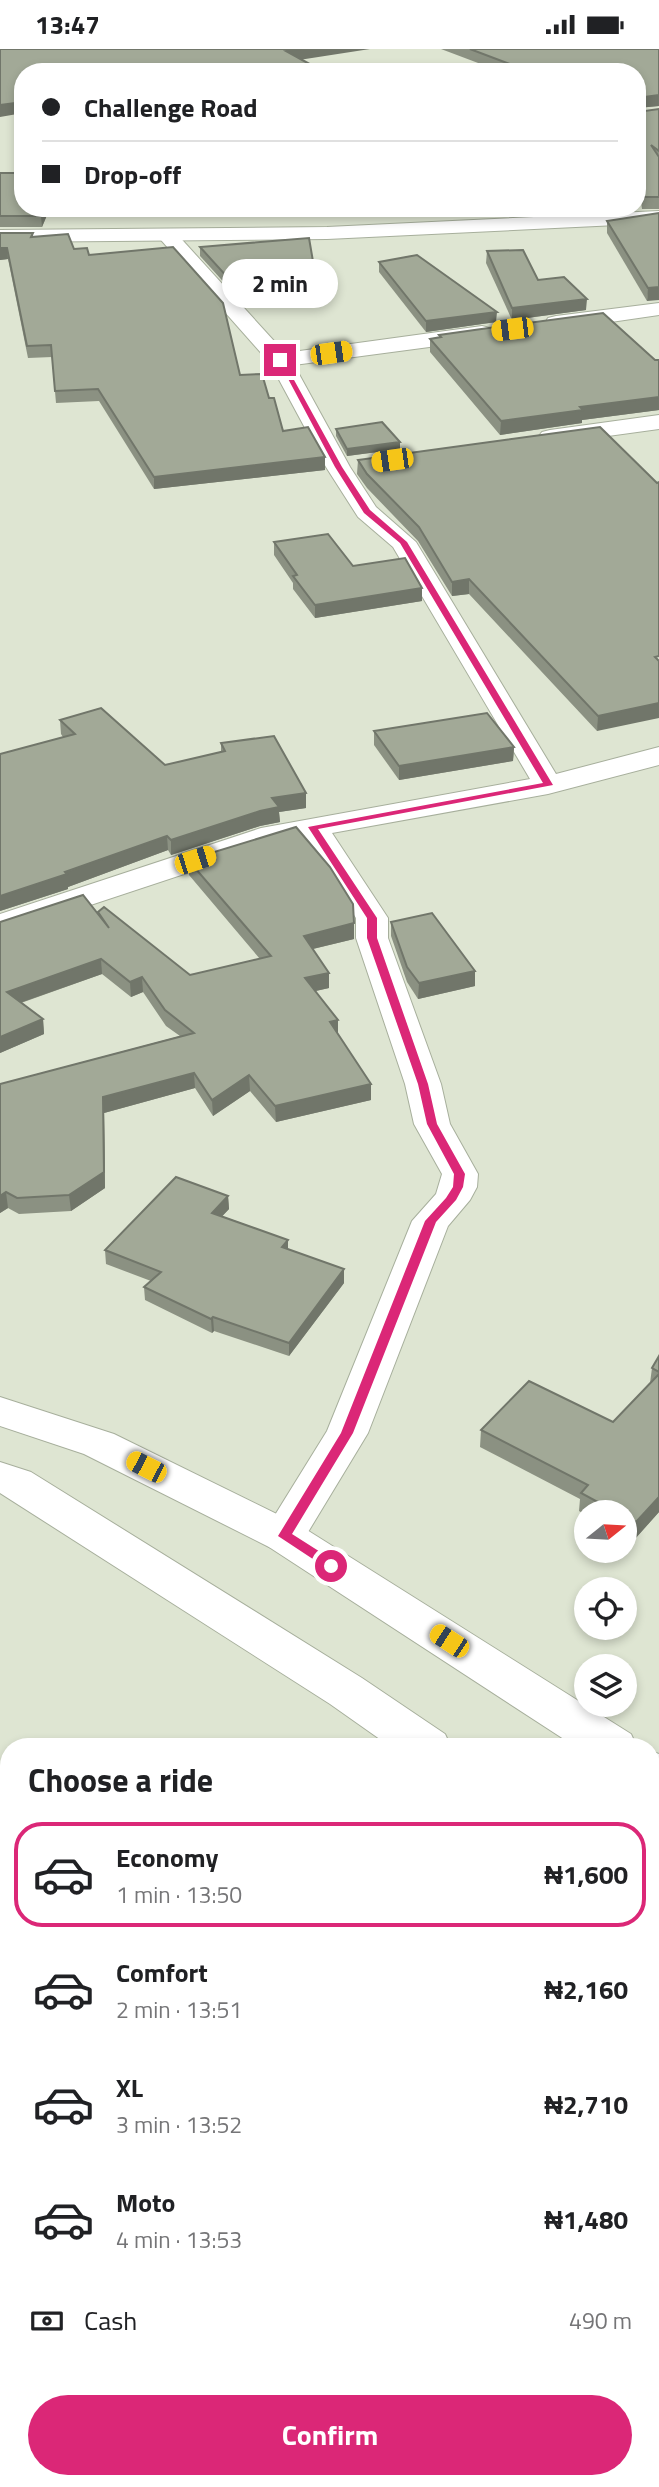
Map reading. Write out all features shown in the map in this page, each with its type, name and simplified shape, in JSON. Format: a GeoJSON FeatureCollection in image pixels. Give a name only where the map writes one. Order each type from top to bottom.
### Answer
{"type":"FeatureCollection","features":[{"type":"Feature","properties":{"kind":"main road"},"geometry":{"type":"LineString","coordinates":[[0,218],[322,217]]}},
{"type":"Feature","properties":{"kind":"main road"},"geometry":{"type":"LineString","coordinates":[[0,236],[327,233],[659,217]]}},
{"type":"Feature","properties":{"kind":"main road"},"geometry":{"type":"LineString","coordinates":[[168,236],[280,360],[338,467],[367,512],[403,542],[548,785]]}},
{"type":"Feature","properties":{"kind":"main road"},"geometry":{"type":"LineString","coordinates":[[534,326],[659,309]]}},
{"type":"Feature","properties":{"kind":"main road"},"geometry":{"type":"LineString","coordinates":[[280,360],[507,330]]}},
{"type":"Feature","properties":{"kind":"main road"},"geometry":{"type":"LineString","coordinates":[[525,441],[659,422]]}},
{"type":"Feature","properties":{"kind":"main road"},"geometry":{"type":"LineString","coordinates":[[338,467],[365,463]]}},
{"type":"Feature","properties":{"kind":"main road"},"geometry":{"type":"LineString","coordinates":[[0,925],[272,835],[548,785],[659,756]]}},
{"type":"Feature","properties":{"kind":"main road"},"geometry":{"type":"LineString","coordinates":[[285,1536],[347,1433],[431,1221],[451,1200],[458,1187],[460,1174],[432,1124],[423,1084],[372,938],[372,918],[312,827]]}},
{"type":"Feature","properties":{"kind":"main road"},"geometry":{"type":"LineString","coordinates":[[0,1411],[99,1444],[285,1536],[600,1738]]}},
{"type":"Feature","properties":{"kind":"main road"},"geometry":{"type":"LineString","coordinates":[[0,1477],[27,1490],[346,1691],[415,1738]]}},
{"type":"Feature","properties":{"kind":"building"},"geometry":{"type":"Polygon","coordinates":[[[0,49],[301,49],[286,51],[308,63],[14,63],[14,103],[0,105],[0,49]]]}},
{"type":"Feature","properties":{"kind":"building"},"geometry":{"type":"Polygon","coordinates":[[[470,49],[659,49],[659,95],[646,97],[646,63],[507,63],[470,49]]]}},
{"type":"Feature","properties":{"kind":"building"},"geometry":{"type":"Polygon","coordinates":[[[659,109],[659,151],[651,145],[659,157],[659,197],[646,197],[646,111],[659,109]]]}},
{"type":"Feature","properties":{"kind":"building"},"geometry":{"type":"Polygon","coordinates":[[[0,173],[14,173],[14,216],[0,216],[0,173]]]}},
{"type":"Feature","properties":{"kind":"building"},"geometry":{"type":"Polygon","coordinates":[[[659,213],[659,287],[648,288],[607,221],[659,213]]]}},
{"type":"Feature","properties":{"kind":"building"},"geometry":{"type":"Polygon","coordinates":[[[0,233],[33,233],[31,237],[68,234],[74,249],[87,248],[89,255],[173,247],[223,303],[240,375],[262,374],[269,398],[274,398],[283,431],[308,427],[325,457],[154,477],[98,389],[55,391],[51,345],[27,346],[7,248],[0,248],[0,233]]]}},
{"type":"Feature","properties":{"kind":"building"},"geometry":{"type":"Polygon","coordinates":[[[309,238],[315,273],[229,279],[200,247],[309,238]]]}},
{"type":"Feature","properties":{"kind":"building"},"geometry":{"type":"Polygon","coordinates":[[[523,250],[538,280],[564,277],[587,299],[512,308],[487,251],[523,250]]]}},
{"type":"Feature","properties":{"kind":"building"},"geometry":{"type":"Polygon","coordinates":[[[417,255],[497,312],[426,321],[379,262],[417,255]]]}},
{"type":"Feature","properties":{"kind":"building"},"geometry":{"type":"Polygon","coordinates":[[[603,313],[655,360],[659,360],[659,397],[501,421],[430,339],[441,337],[439,335],[603,313]]]}},
{"type":"Feature","properties":{"kind":"building"},"geometry":{"type":"Polygon","coordinates":[[[382,422],[400,442],[347,449],[336,429],[382,422]]]}},
{"type":"Feature","properties":{"kind":"building"},"geometry":{"type":"Polygon","coordinates":[[[600,427],[659,482],[659,656],[655,657],[659,661],[659,703],[598,716],[469,579],[452,582],[419,527],[367,474],[358,460],[600,427]]]}},
{"type":"Feature","properties":{"kind":"building"},"geometry":{"type":"Polygon","coordinates":[[[328,534],[353,566],[405,558],[422,588],[315,605],[293,576],[297,575],[274,542],[328,534]]]}},
{"type":"Feature","properties":{"kind":"building"},"geometry":{"type":"Polygon","coordinates":[[[101,708],[165,765],[225,751],[221,743],[274,736],[306,793],[272,798],[279,807],[171,840],[167,836],[0,896],[0,754],[75,734],[60,720],[101,708]]]}},
{"type":"Feature","properties":{"kind":"building"},"geometry":{"type":"Polygon","coordinates":[[[487,713],[514,747],[399,766],[374,731],[487,713]]]}},
{"type":"Feature","properties":{"kind":"building"},"geometry":{"type":"Polygon","coordinates":[[[296,827],[330,867],[353,904],[354,923],[304,936],[329,973],[305,978],[338,1020],[330,1022],[371,1084],[275,1106],[249,1075],[212,1100],[194,1073],[103,1097],[104,1172],[69,1195],[17,1198],[6,1192],[0,1196],[0,1084],[194,1033],[165,1010],[142,977],[130,982],[101,959],[7,992],[43,1019],[0,1037],[0,922],[83,895],[109,928],[98,912],[104,907],[190,975],[271,956],[188,860],[296,827]]]}},
{"type":"Feature","properties":{"kind":"building"},"geometry":{"type":"Polygon","coordinates":[[[432,913],[475,971],[419,983],[407,967],[391,922],[432,913]]]}},
{"type":"Feature","properties":{"kind":"building"},"geometry":{"type":"Polygon","coordinates":[[[176,1177],[228,1196],[212,1213],[288,1240],[282,1247],[344,1269],[289,1343],[213,1317],[211,1319],[144,1287],[161,1272],[105,1250],[176,1177]]]}},
{"type":"Feature","properties":{"kind":"building"},"geometry":{"type":"Polygon","coordinates":[[[659,1356],[659,1372],[652,1368],[659,1356]]]}},
{"type":"Feature","properties":{"kind":"building"},"geometry":{"type":"Polygon","coordinates":[[[659,1374],[659,1497],[637,1521],[637,1500],[594,1500],[581,1493],[588,1485],[481,1430],[529,1381],[613,1422],[659,1374]]]}},
{"type":"Feature","properties":{"kind":"route"},"geometry":{"type":"LineString","coordinates":[[280,360],[338,467],[367,512],[403,542],[548,785],[312,827],[372,918],[372,938],[423,1084],[432,1124],[460,1174],[458,1187],[451,1200],[431,1221],[347,1433],[285,1536],[331,1566]]}}]}
